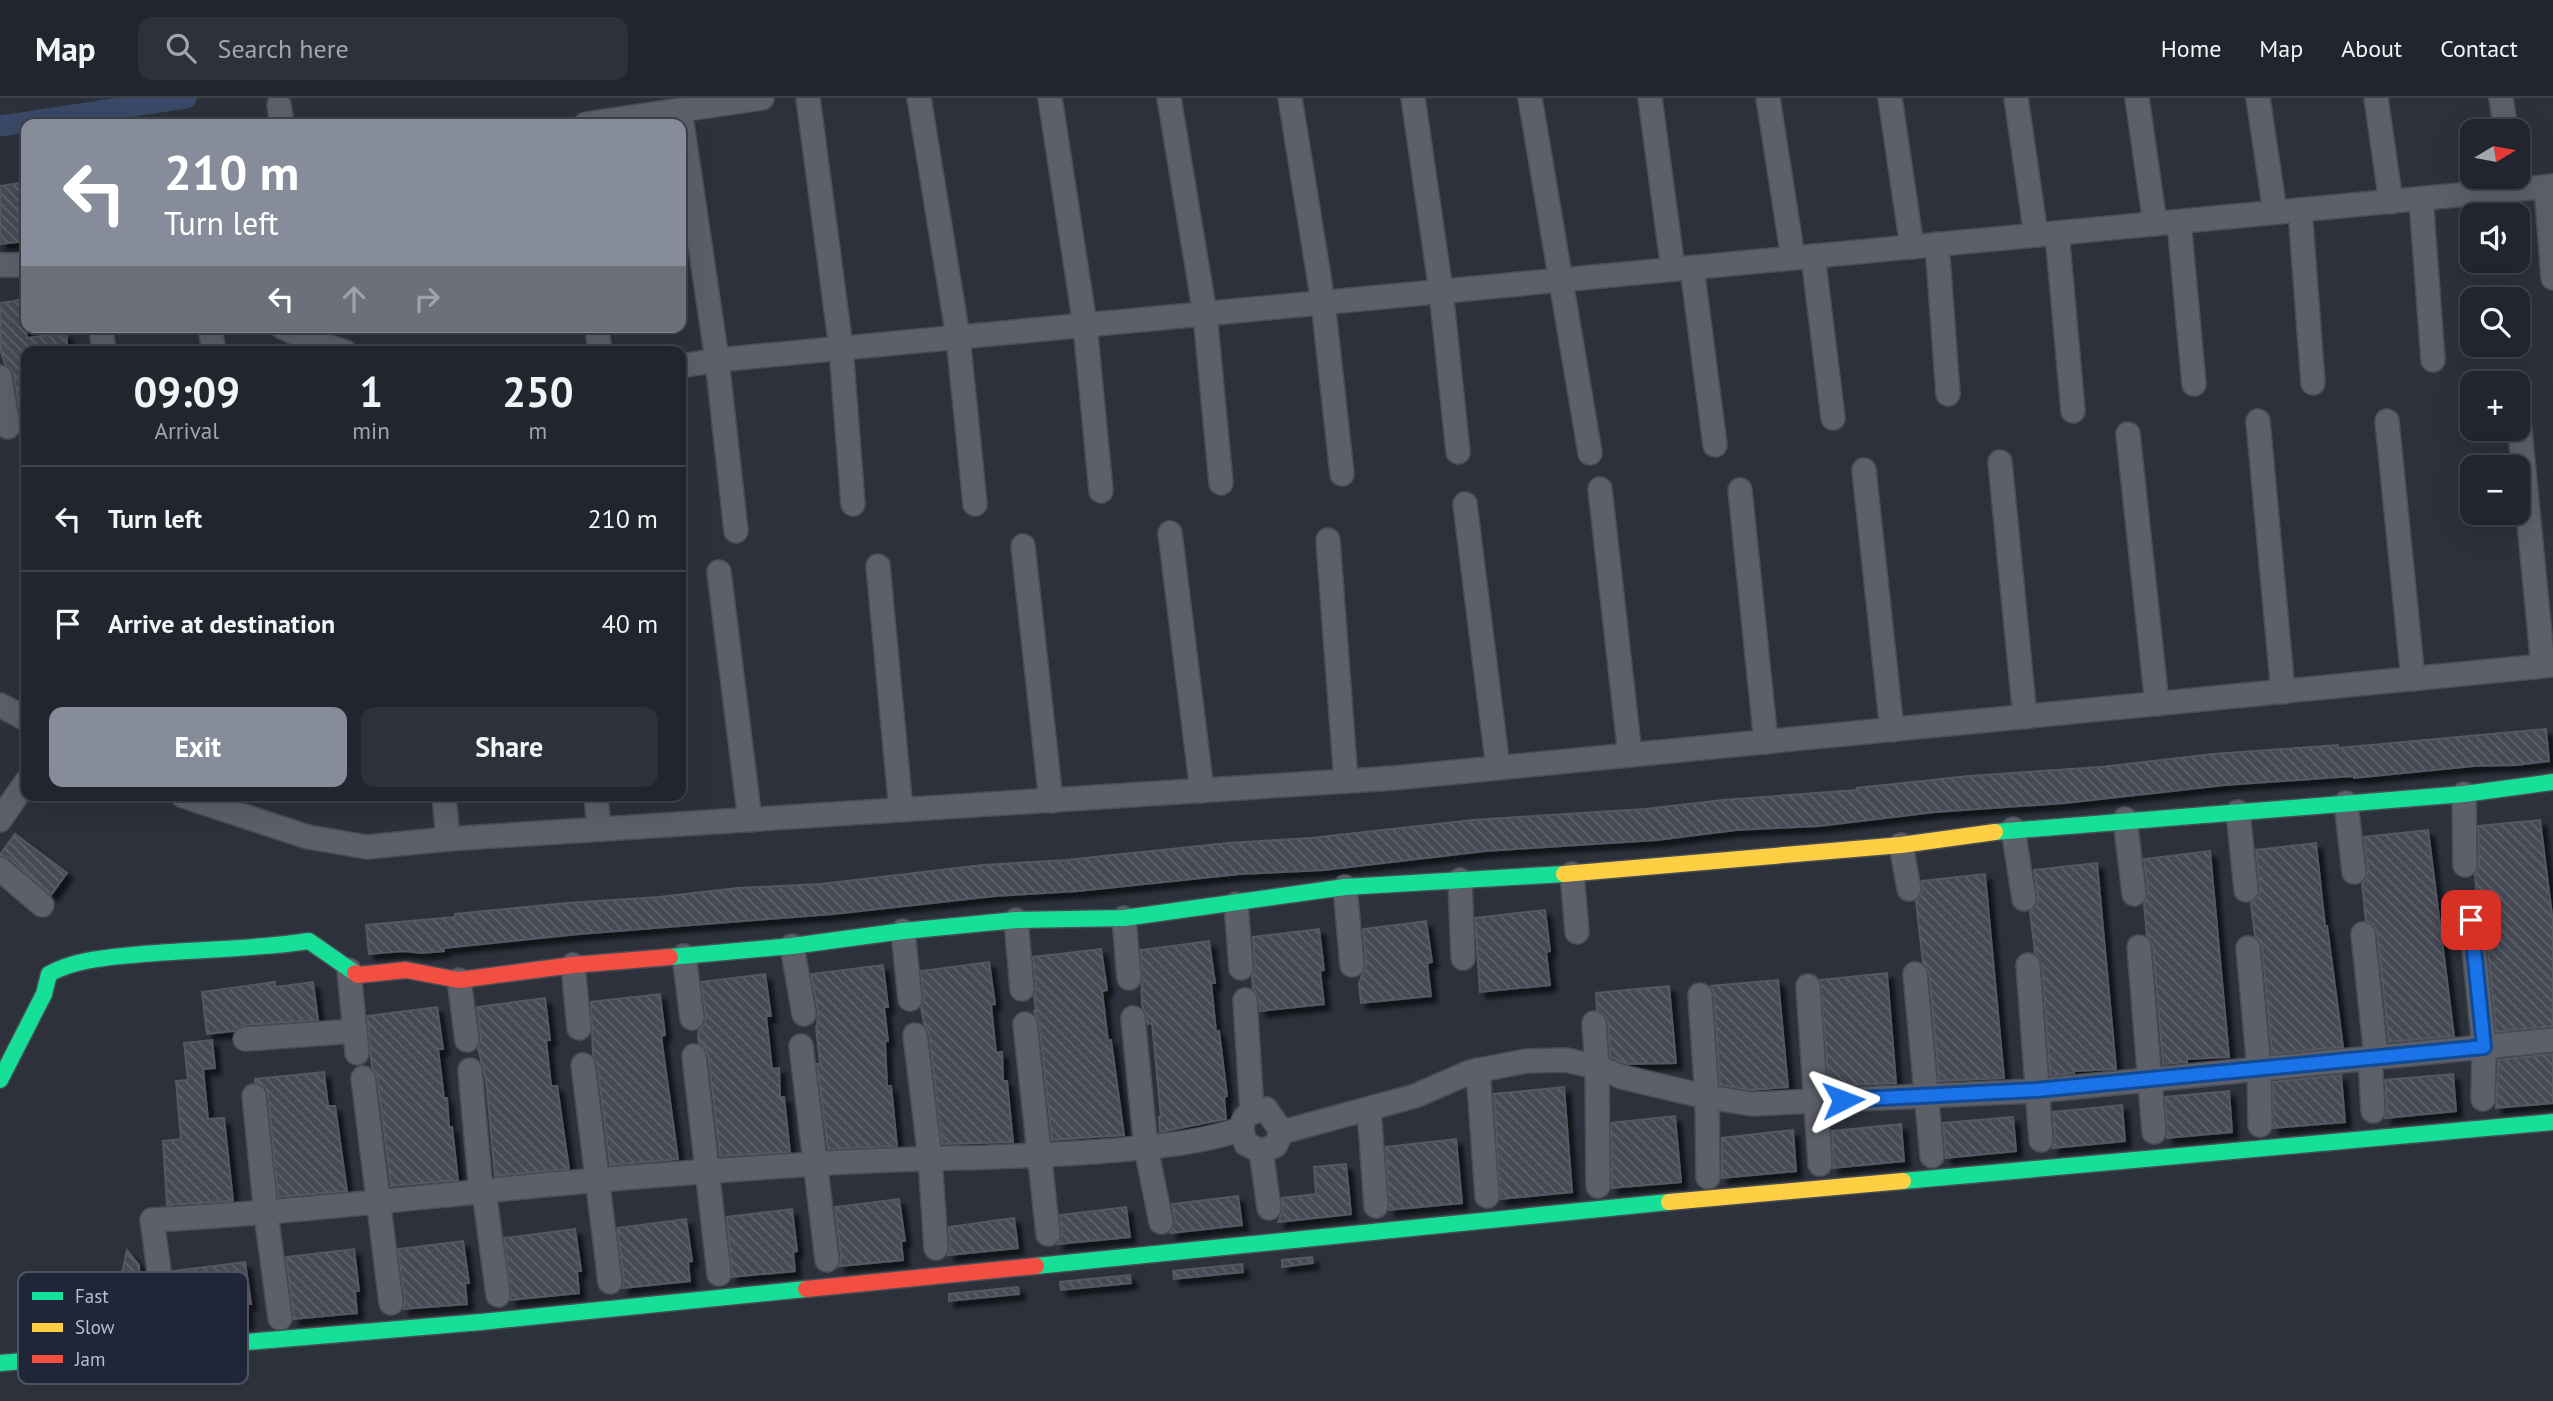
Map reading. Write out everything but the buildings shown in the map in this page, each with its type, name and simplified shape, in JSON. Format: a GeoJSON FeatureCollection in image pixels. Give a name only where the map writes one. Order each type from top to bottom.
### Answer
{"type":"FeatureCollection","features":[{"type":"Feature","properties":{"kind":"street"},"geometry":{"type":"LineString","coordinates":[[620,119],[762,98]]}},
{"type":"Feature","properties":{"kind":"street"},"geometry":{"type":"LineString","coordinates":[[808,98],[841,348],[853,504]]}},
{"type":"Feature","properties":{"kind":"street"},"geometry":{"type":"LineString","coordinates":[[919,98],[958,337],[975,504]]}},
{"type":"Feature","properties":{"kind":"street"},"geometry":{"type":"LineString","coordinates":[[1050,98],[1085,325],[1101,491]]}},
{"type":"Feature","properties":{"kind":"street"},"geometry":{"type":"LineString","coordinates":[[1169,98],[1205,314],[1221,483]]}},
{"type":"Feature","properties":{"kind":"street"},"geometry":{"type":"LineString","coordinates":[[1290,98],[1323,302],[1342,474]]}},
{"type":"Feature","properties":{"kind":"street"},"geometry":{"type":"LineString","coordinates":[[1413,98],[1441,291],[1458,452]]}},
{"type":"Feature","properties":{"kind":"street"},"geometry":{"type":"LineString","coordinates":[[1530,98],[1590,453]]}},
{"type":"Feature","properties":{"kind":"street"},"geometry":{"type":"LineString","coordinates":[[1650,98],[1715,444]]}},
{"type":"Feature","properties":{"kind":"street"},"geometry":{"type":"LineString","coordinates":[[1768,98],[1803,257],[1833,418]]}},
{"type":"Feature","properties":{"kind":"street"},"geometry":{"type":"LineString","coordinates":[[1890,98],[1912,247]]}},
{"type":"Feature","properties":{"kind":"street"},"geometry":{"type":"LineString","coordinates":[[2016,98],[2047,234],[2073,411]]}},
{"type":"Feature","properties":{"kind":"street"},"geometry":{"type":"LineString","coordinates":[[2137,98],[2155,224]]}},
{"type":"Feature","properties":{"kind":"street"},"geometry":{"type":"LineString","coordinates":[[2258,98],[2276,212]]}},
{"type":"Feature","properties":{"kind":"street"},"geometry":{"type":"LineString","coordinates":[[2376,98],[2391,202]]}},
{"type":"Feature","properties":{"kind":"street"},"geometry":{"type":"LineString","coordinates":[[2501,98],[2504,119]]}},
{"type":"Feature","properties":{"kind":"street"},"geometry":{"type":"LineString","coordinates":[[680,110],[681,119]]}},
{"type":"Feature","properties":{"kind":"street"},"geometry":{"type":"LineString","coordinates":[[686,149],[718,360],[736,531]]}},
{"type":"Feature","properties":{"kind":"street"},"geometry":{"type":"LineString","coordinates":[[2530,184],[2550,186],[2553,278]]}},
{"type":"Feature","properties":{"kind":"street"},"geometry":{"type":"LineString","coordinates":[[686,365],[841,348],[2391,202],[2479,189]]}},
{"type":"Feature","properties":{"kind":"street"},"geometry":{"type":"LineString","coordinates":[[2421,199],[2433,360]]}},
{"type":"Feature","properties":{"kind":"street"},"geometry":{"type":"LineString","coordinates":[[2300,210],[2313,383]]}},
{"type":"Feature","properties":{"kind":"street"},"geometry":{"type":"LineString","coordinates":[[2179,222],[2194,384]]}},
{"type":"Feature","properties":{"kind":"street"},"geometry":{"type":"LineString","coordinates":[[1937,244],[1948,394]]}},
{"type":"Feature","properties":{"kind":"street"},"geometry":{"type":"LineString","coordinates":[[0,265],[21,265]]}},
{"type":"Feature","properties":{"kind":"street"},"geometry":{"type":"LineString","coordinates":[[316,335],[335,346]]}},
{"type":"Feature","properties":{"kind":"street"},"geometry":{"type":"LineString","coordinates":[[0,377],[8,427]]}},
{"type":"Feature","properties":{"kind":"street"},"geometry":{"type":"LineString","coordinates":[[2258,421],[2283,692]]}},
{"type":"Feature","properties":{"kind":"street"},"geometry":{"type":"LineString","coordinates":[[2387,421],[2413,679]]}},
{"type":"Feature","properties":{"kind":"street"},"geometry":{"type":"LineString","coordinates":[[2128,433],[2157,704]]}},
{"type":"Feature","properties":{"kind":"street"},"geometry":{"type":"LineString","coordinates":[[198,801],[308,837],[367,847],[448,839],[1346,781],[2548,666],[2522,441]]}},
{"type":"Feature","properties":{"kind":"street"},"geometry":{"type":"LineString","coordinates":[[2000,462],[2025,717]]}},
{"type":"Feature","properties":{"kind":"street"},"geometry":{"type":"LineString","coordinates":[[1864,470],[1892,730]]}},
{"type":"Feature","properties":{"kind":"street"},"geometry":{"type":"LineString","coordinates":[[1600,489],[1630,755]]}},
{"type":"Feature","properties":{"kind":"street"},"geometry":{"type":"LineString","coordinates":[[1740,490],[1766,742]]}},
{"type":"Feature","properties":{"kind":"street"},"geometry":{"type":"LineString","coordinates":[[1465,504],[1497,768]]}},
{"type":"Feature","properties":{"kind":"street"},"geometry":{"type":"LineString","coordinates":[[1170,533],[1202,791]]}},
{"type":"Feature","properties":{"kind":"street"},"geometry":{"type":"LineString","coordinates":[[1328,540],[1346,781]]}},
{"type":"Feature","properties":{"kind":"street"},"geometry":{"type":"LineString","coordinates":[[1023,547],[1051,801]]}},
{"type":"Feature","properties":{"kind":"street"},"geometry":{"type":"LineString","coordinates":[[878,566],[901,810]]}},
{"type":"Feature","properties":{"kind":"street"},"geometry":{"type":"LineString","coordinates":[[719,572],[750,820]]}},
{"type":"Feature","properties":{"kind":"street"},"geometry":{"type":"LineString","coordinates":[[0,705],[21,716]]}},
{"type":"Feature","properties":{"kind":"street"},"geometry":{"type":"LineString","coordinates":[[0,1080],[44,995],[49,974],[65,965],[104,958],[194,949],[264,948],[309,940],[358,975],[406,970],[458,980],[572,964],[792,946],[903,931],[1016,920],[1124,918],[1345,887],[1572,874],[1901,845],[2013,829],[2464,794],[2553,782]]}},
{"type":"Feature","properties":{"kind":"street"},"geometry":{"type":"LineString","coordinates":[[0,820],[21,789]]}},
{"type":"Feature","properties":{"kind":"street"},"geometry":{"type":"LineString","coordinates":[[2464,794],[2465,865]]}},
{"type":"Feature","properties":{"kind":"street"},"geometry":{"type":"LineString","coordinates":[[444,801],[448,839]]}},
{"type":"Feature","properties":{"kind":"street"},"geometry":{"type":"LineString","coordinates":[[597,801],[600,830]]}},
{"type":"Feature","properties":{"kind":"street"},"geometry":{"type":"LineString","coordinates":[[2346,803],[2354,872]]}},
{"type":"Feature","properties":{"kind":"street"},"geometry":{"type":"LineString","coordinates":[[2238,812],[2246,890]]}},
{"type":"Feature","properties":{"kind":"street"},"geometry":{"type":"LineString","coordinates":[[2125,819],[2134,894]]}},
{"type":"Feature","properties":{"kind":"street"},"geometry":{"type":"LineString","coordinates":[[2013,829],[2024,899]]}},
{"type":"Feature","properties":{"kind":"street"},"geometry":{"type":"LineString","coordinates":[[1901,845],[1909,890]]}},
{"type":"Feature","properties":{"kind":"street"},"geometry":{"type":"LineString","coordinates":[[0,869],[42,905]]}},
{"type":"Feature","properties":{"kind":"street"},"geometry":{"type":"LineString","coordinates":[[1572,874],[1577,932]]}},
{"type":"Feature","properties":{"kind":"street"},"geometry":{"type":"LineString","coordinates":[[1460,880],[1464,958]]}},
{"type":"Feature","properties":{"kind":"street"},"geometry":{"type":"LineString","coordinates":[[1345,887],[1352,965]]}},
{"type":"Feature","properties":{"kind":"street"},"geometry":{"type":"LineString","coordinates":[[1236,904],[1241,968]]}},
{"type":"Feature","properties":{"kind":"street"},"geometry":{"type":"LineString","coordinates":[[1124,918],[1129,978]]}},
{"type":"Feature","properties":{"kind":"street"},"geometry":{"type":"LineString","coordinates":[[1016,920],[1022,989]]}},
{"type":"Feature","properties":{"kind":"street"},"geometry":{"type":"LineString","coordinates":[[2471,920],[2484,1047],[2483,1099]]}},
{"type":"Feature","properties":{"kind":"street"},"geometry":{"type":"LineString","coordinates":[[903,931],[910,999]]}},
{"type":"Feature","properties":{"kind":"street"},"geometry":{"type":"LineString","coordinates":[[2363,934],[2373,1057],[2373,1111]]}},
{"type":"Feature","properties":{"kind":"street"},"geometry":{"type":"LineString","coordinates":[[792,946],[804,1014]]}},
{"type":"Feature","properties":{"kind":"street"},"geometry":{"type":"LineString","coordinates":[[2139,947],[2154,1132]]}},
{"type":"Feature","properties":{"kind":"street"},"geometry":{"type":"LineString","coordinates":[[2248,948],[2259,1068],[2260,1125]]}},
{"type":"Feature","properties":{"kind":"street"},"geometry":{"type":"LineString","coordinates":[[684,956],[692,1018]]}},
{"type":"Feature","properties":{"kind":"street"},"geometry":{"type":"LineString","coordinates":[[572,964],[579,1028]]}},
{"type":"Feature","properties":{"kind":"street"},"geometry":{"type":"LineString","coordinates":[[2028,965],[2041,1140]]}},
{"type":"Feature","properties":{"kind":"street"},"geometry":{"type":"LineString","coordinates":[[245,1039],[356,1042],[349,970]]}},
{"type":"Feature","properties":{"kind":"street"},"geometry":{"type":"LineString","coordinates":[[1915,974],[1932,1156]]}},
{"type":"Feature","properties":{"kind":"street"},"geometry":{"type":"LineString","coordinates":[[458,980],[467,1040]]}},
{"type":"Feature","properties":{"kind":"street"},"geometry":{"type":"LineString","coordinates":[[1808,986],[1820,1164]]}},
{"type":"Feature","properties":{"kind":"street"},"geometry":{"type":"LineString","coordinates":[[1700,995],[1707,1097],[1708,1177]]}},
{"type":"Feature","properties":{"kind":"street"},"geometry":{"type":"LineString","coordinates":[[1245,1000],[1246,1144],[1261,1150],[1275,1146],[1283,1132],[1415,1096],[1478,1070],[1526,1061],[1566,1060],[1597,1066],[1622,1077],[1707,1097],[1752,1104],[2036,1090],[2553,1040]]}},
{"type":"Feature","properties":{"kind":"street"},"geometry":{"type":"LineString","coordinates":[[1133,1018],[1146,1148],[1160,1222]]}},
{"type":"Feature","properties":{"kind":"street"},"geometry":{"type":"LineString","coordinates":[[1594,1023],[1598,1186]]}},
{"type":"Feature","properties":{"kind":"street"},"geometry":{"type":"LineString","coordinates":[[1025,1024],[1048,1234]]}},
{"type":"Feature","properties":{"kind":"street"},"geometry":{"type":"LineString","coordinates":[[915,1035],[930,1158],[936,1248]]}},
{"type":"Feature","properties":{"kind":"street"},"geometry":{"type":"LineString","coordinates":[[801,1046],[827,1259]]}},
{"type":"Feature","properties":{"kind":"street"},"geometry":{"type":"LineString","coordinates":[[694,1056],[719,1274]]}},
{"type":"Feature","properties":{"kind":"street"},"geometry":{"type":"LineString","coordinates":[[583,1065],[610,1282]]}},
{"type":"Feature","properties":{"kind":"street"},"geometry":{"type":"LineString","coordinates":[[470,1070],[482,1191],[498,1295]]}},
{"type":"Feature","properties":{"kind":"street"},"geometry":{"type":"LineString","coordinates":[[1478,1070],[1486,1196]]}},
{"type":"Feature","properties":{"kind":"street"},"geometry":{"type":"LineString","coordinates":[[363,1078],[391,1303]]}},
{"type":"Feature","properties":{"kind":"street"},"geometry":{"type":"LineString","coordinates":[[254,1096],[279,1318]]}},
{"type":"Feature","properties":{"kind":"street"},"geometry":{"type":"LineString","coordinates":[[159,1272],[152,1220],[266,1214],[482,1191],[816,1163],[1039,1157],[1146,1148],[1221,1136],[1266,1109],[1283,1132]]}},
{"type":"Feature","properties":{"kind":"street"},"geometry":{"type":"LineString","coordinates":[[1369,1109],[1376,1206]]}},
{"type":"Feature","properties":{"kind":"street"},"geometry":{"type":"LineString","coordinates":[[248,1342],[481,1322],[1582,1210],[2553,1122]]}},
{"type":"Feature","properties":{"kind":"street"},"geometry":{"type":"LineString","coordinates":[[1261,1150],[1269,1208]]}},
{"type":"Feature","properties":{"kind":"street"},"geometry":{"type":"LineString","coordinates":[[0,1363],[18,1361]]}},
{"type":"Feature","properties":{"kind":"waterway"},"geometry":{"type":"LineString","coordinates":[[46,119],[186,98]]}},
{"type":"Feature","properties":{"kind":"waterway"},"geometry":{"type":"LineString","coordinates":[[0,126],[21,123]]}},
{"type":"Feature","properties":{"kind":"traffic: fast"},"geometry":{"type":"LineString","coordinates":[[1995,832],[2464,794],[2553,782]]}},
{"type":"Feature","properties":{"kind":"traffic: fast"},"geometry":{"type":"LineString","coordinates":[[670,957],[1016,920],[1124,918],[1345,887],[1564,874]]}},
{"type":"Feature","properties":{"kind":"traffic: fast"},"geometry":{"type":"LineString","coordinates":[[0,1080],[44,994],[49,974],[68,966],[121,956],[309,941],[355,973]]}},
{"type":"Feature","properties":{"kind":"traffic: fast"},"geometry":{"type":"LineString","coordinates":[[1903,1181],[2553,1122]]}},
{"type":"Feature","properties":{"kind":"traffic: fast"},"geometry":{"type":"LineString","coordinates":[[1036,1266],[1669,1202]]}},
{"type":"Feature","properties":{"kind":"traffic: fast"},"geometry":{"type":"LineString","coordinates":[[248,1342],[481,1322],[806,1289]]}},
{"type":"Feature","properties":{"kind":"traffic: fast"},"geometry":{"type":"LineString","coordinates":[[0,1363],[18,1361]]}},
{"type":"Feature","properties":{"kind":"traffic: slow"},"geometry":{"type":"LineString","coordinates":[[1564,874],[1901,845],[1995,832]]}},
{"type":"Feature","properties":{"kind":"traffic: slow"},"geometry":{"type":"LineString","coordinates":[[1669,1202],[1903,1181]]}},
{"type":"Feature","properties":{"kind":"traffic: jam"},"geometry":{"type":"LineString","coordinates":[[355,973],[358,975],[406,970],[459,980],[573,965],[670,957]]}},
{"type":"Feature","properties":{"kind":"traffic: jam"},"geometry":{"type":"LineString","coordinates":[[806,1289],[1036,1266]]}},
{"type":"Feature","properties":{"kind":"route"},"geometry":{"type":"LineString","coordinates":[[1843,1100],[2036,1090],[2484,1047],[2471,920]]}}]}
